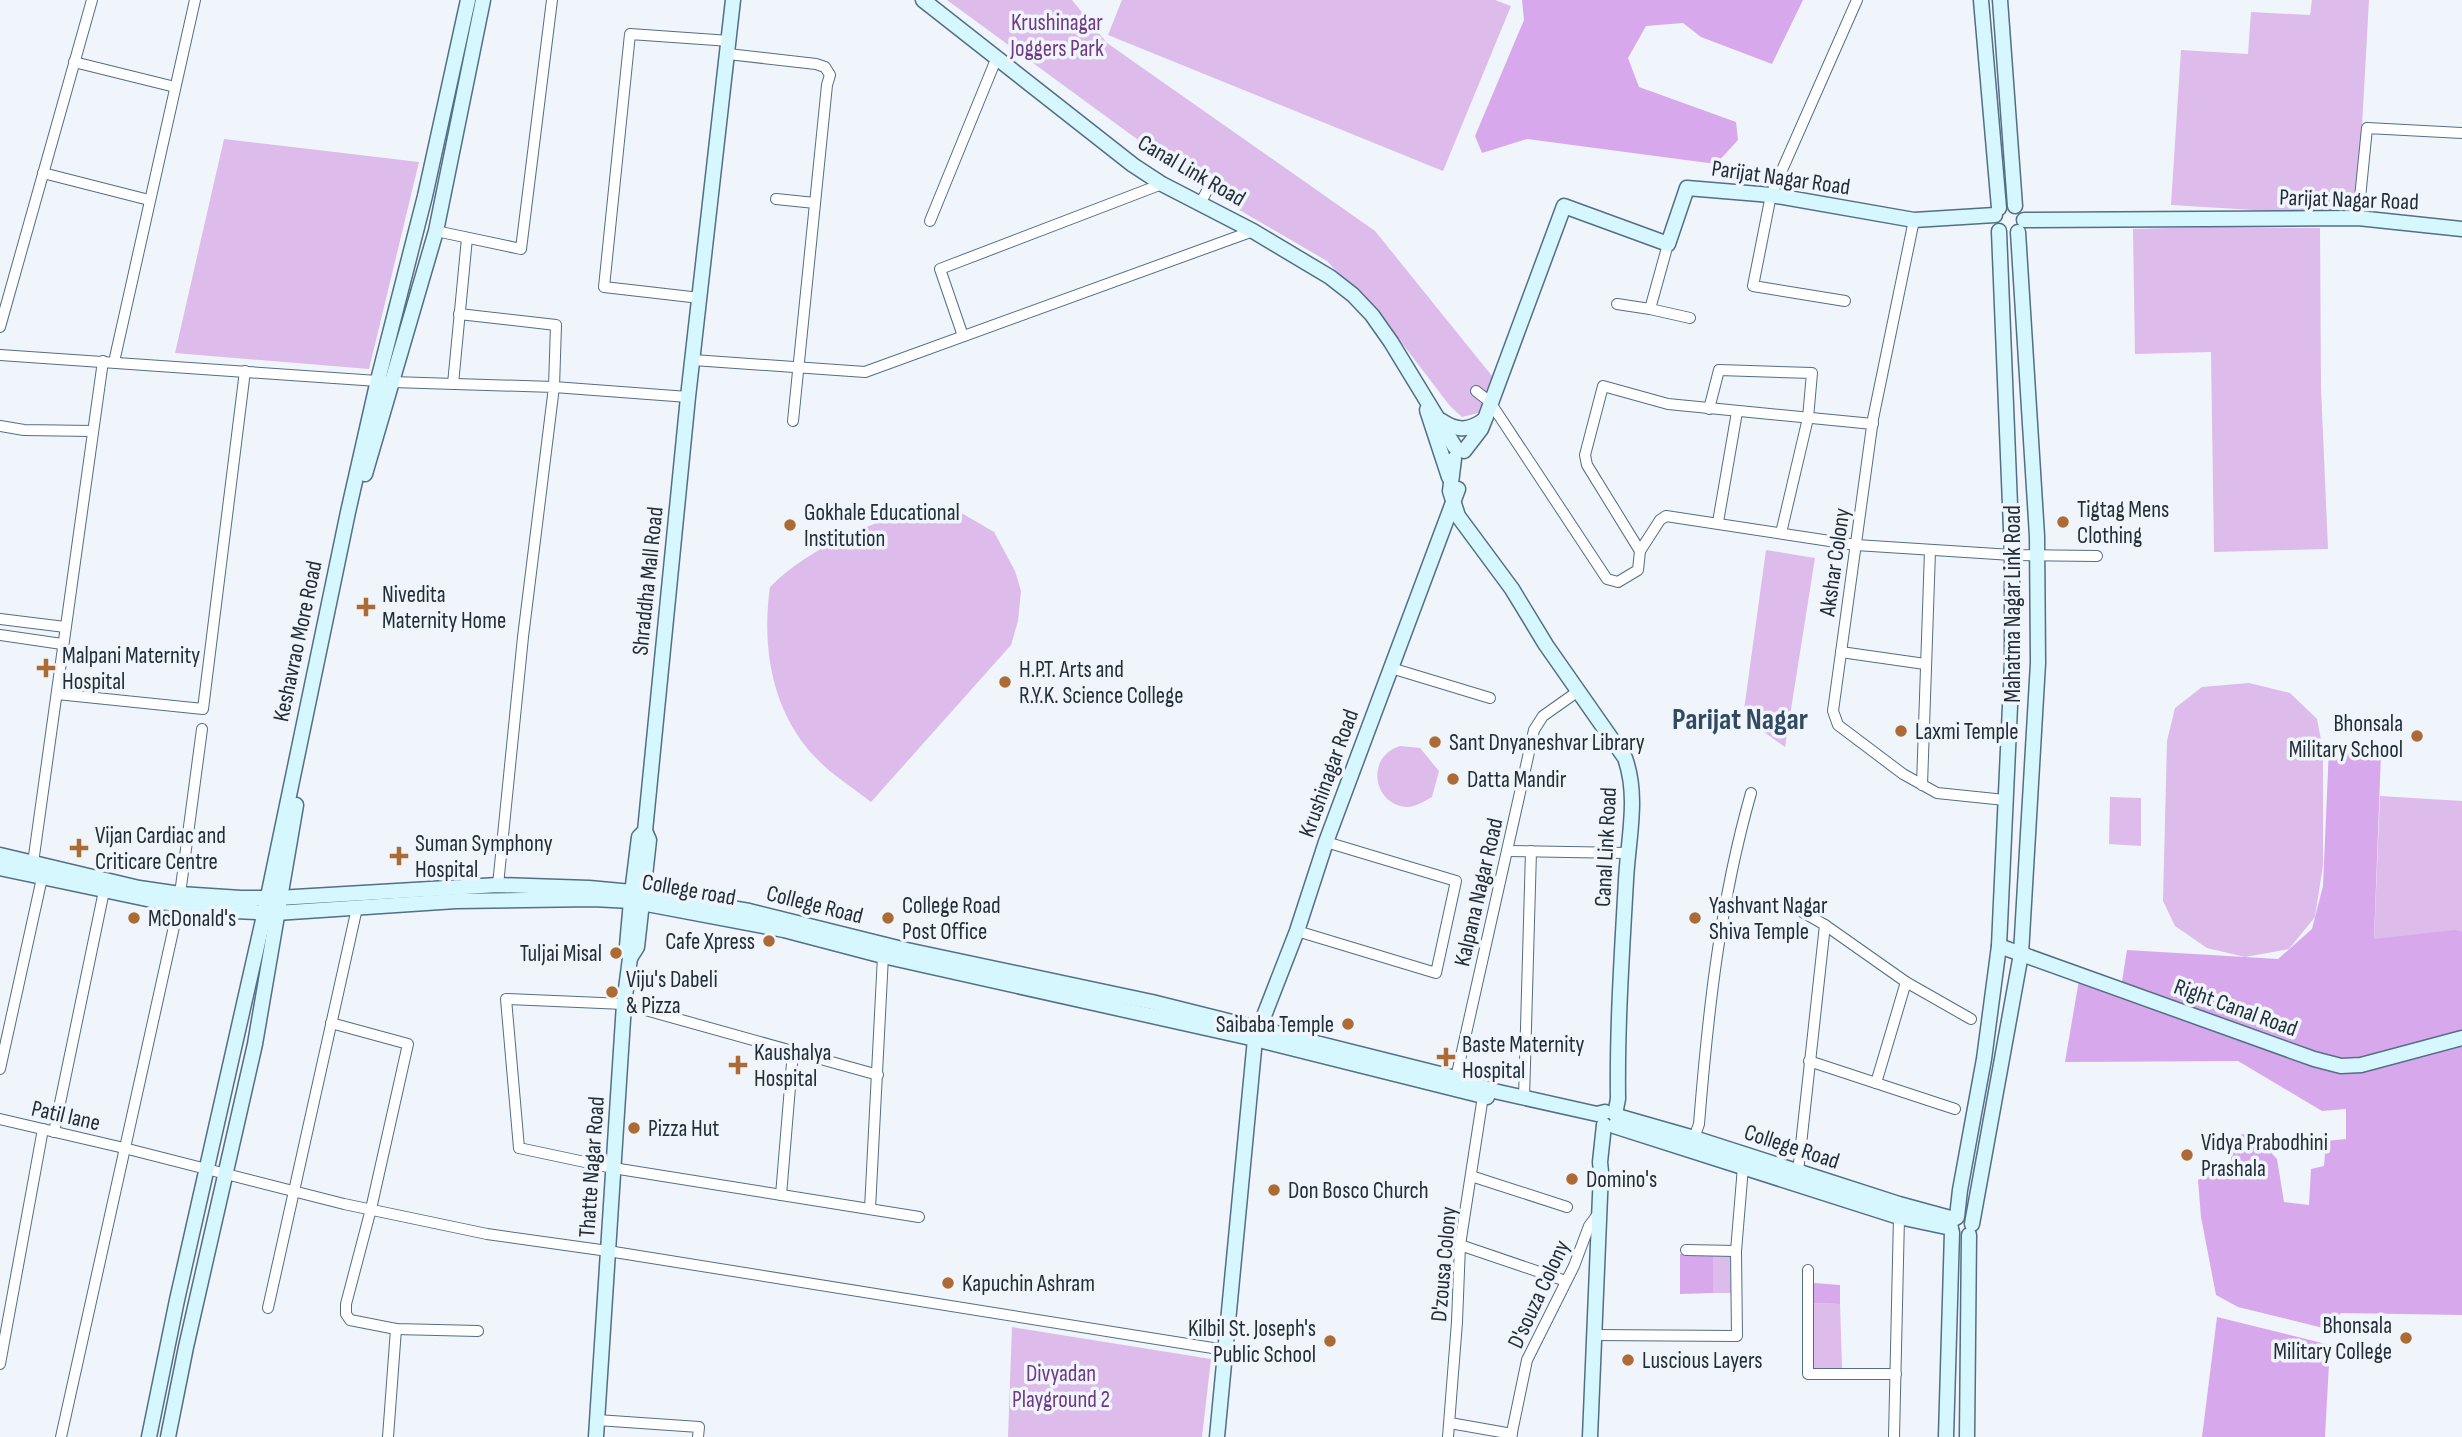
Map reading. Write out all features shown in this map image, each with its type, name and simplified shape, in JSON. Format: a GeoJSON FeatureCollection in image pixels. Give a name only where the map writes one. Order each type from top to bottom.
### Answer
{"type":"FeatureCollection","features":[{"type":"Feature","properties":{"kind":"street"},"geometry":{"type":"LineString","coordinates":[[0,327],[92,0]]}},
{"type":"Feature","properties":{"kind":"street"},"geometry":{"type":"LineString","coordinates":[[33,863],[92,431],[195,0]]}},
{"type":"Feature","properties":{"kind":"street"},"geometry":{"type":"LineString","coordinates":[[385,381],[468,0]]}},
{"type":"Feature","properties":{"kind":"street"},"geometry":{"type":"LineString","coordinates":[[385,381],[436,232],[483,0]]}},
{"type":"Feature","properties":{"kind":"street"},"geometry":{"type":"LineString","coordinates":[[436,232],[521,249],[552,0]]}},
{"type":"Feature","properties":{"kind":"street"},"geometry":{"type":"LineString","coordinates":[[733,0],[693,360],[865,372],[1253,231]]}},
{"type":"Feature","properties":{"kind":"street","name":"Canal Link Road"},"geometry":{"type":"LineString","coordinates":[[923,0],[1133,165],[1162,184],[1253,231],[1330,277],[1372,315],[1421,392],[1433,418],[1458,516],[1511,589],[1577,692],[1625,758],[1630,772],[1632,793],[1618,1099],[1610,1119],[1600,1162],[1590,1437]]}},
{"type":"Feature","properties":{"kind":"street"},"geometry":{"type":"LineString","coordinates":[[1845,301],[1753,286],[1771,195],[1857,0]]}},
{"type":"Feature","properties":{"kind":"street"},"geometry":{"type":"LineString","coordinates":[[1981,0],[1997,211],[1995,224],[1999,231],[2009,234],[2021,226],[2022,212],[2015,206],[2007,205],[1997,211]]}},
{"type":"Feature","properties":{"kind":"street"},"geometry":{"type":"LineString","coordinates":[[2000,0],[2015,206]]}},
{"type":"Feature","properties":{"kind":"street"},"geometry":{"type":"LineString","coordinates":[[700,298],[604,287],[630,34],[729,47],[816,64],[825,67],[830,75],[793,421]]}},
{"type":"Feature","properties":{"kind":"street"},"geometry":{"type":"LineString","coordinates":[[930,220],[997,57]]}},
{"type":"Feature","properties":{"kind":"street"},"geometry":{"type":"LineString","coordinates":[[74,62],[175,87]]}},
{"type":"Feature","properties":{"kind":"street"},"geometry":{"type":"LineString","coordinates":[[2358,218],[2367,128],[2462,132]]}},
{"type":"Feature","properties":{"kind":"street"},"geometry":{"type":"LineString","coordinates":[[43,173],[149,200]]}},
{"type":"Feature","properties":{"kind":"street"},"geometry":{"type":"LineString","coordinates":[[1200,204],[1211,183]]}},
{"type":"Feature","properties":{"kind":"street"},"geometry":{"type":"LineString","coordinates":[[963,336],[940,269],[1162,184]]}},
{"type":"Feature","properties":{"kind":"street","name":"Parijat Nagar Road"},"geometry":{"type":"LineString","coordinates":[[1668,244],[1687,188],[1771,195],[1914,220],[1997,211]]}},
{"type":"Feature","properties":{"kind":"street"},"geometry":{"type":"LineString","coordinates":[[776,199],[815,203]]}},
{"type":"Feature","properties":{"kind":"street"},"geometry":{"type":"LineString","coordinates":[[1453,491],[1457,453],[1480,423],[1490,401],[1564,206],[1668,244],[1650,309]]}},
{"type":"Feature","properties":{"kind":"street","name":"Parijat Nagar Road"},"geometry":{"type":"LineString","coordinates":[[2021,226],[2358,218],[2462,229]]}},
{"type":"Feature","properties":{"kind":"street","name":"Akshar Colony"},"geometry":{"type":"LineString","coordinates":[[1914,220],[1873,424],[1833,711],[1838,725],[1903,774],[1937,793],[2005,800]]}},
{"type":"Feature","properties":{"kind":"street","name":"Mahatma Nagar Link Road"},"geometry":{"type":"LineString","coordinates":[[1967,1437],[1971,1230],[2021,954],[2038,663],[2037,556],[2021,226]]}},
{"type":"Feature","properties":{"kind":"street","name":"Mahatma Nagar Link Road"},"geometry":{"type":"LineString","coordinates":[[1946,1437],[1953,1224],[1984,1059],[1998,946],[2012,662],[2012,555],[1999,231]]}},
{"type":"Feature","properties":{"kind":"street"},"geometry":{"type":"LineString","coordinates":[[453,384],[467,238]]}},
{"type":"Feature","properties":{"kind":"street"},"geometry":{"type":"LineString","coordinates":[[1617,304],[1690,318]]}},
{"type":"Feature","properties":{"kind":"street"},"geometry":{"type":"LineString","coordinates":[[459,314],[556,325],[554,387],[523,637],[498,886]]}},
{"type":"Feature","properties":{"kind":"street"},"geometry":{"type":"LineString","coordinates":[[0,355],[385,381],[554,387],[688,397]]}},
{"type":"Feature","properties":{"kind":"street","name":"Shraddha Mall Road"},"geometry":{"type":"LineString","coordinates":[[630,958],[637,947],[639,837],[645,831],[693,360]]}},
{"type":"Feature","properties":{"kind":"street"},"geometry":{"type":"LineString","coordinates":[[1709,409],[1719,370],[1812,373],[1808,418],[1781,533]]}},
{"type":"Feature","properties":{"kind":"street"},"geometry":{"type":"LineString","coordinates":[[57,694],[203,709],[245,371]]}},
{"type":"Feature","properties":{"kind":"street","name":"Keshavrao More Road"},"geometry":{"type":"LineString","coordinates":[[272,905],[385,381]]}},
{"type":"Feature","properties":{"kind":"street"},"geometry":{"type":"LineString","coordinates":[[1640,551],[1587,465],[1585,455],[1603,386],[1668,404],[1873,424]]}},
{"type":"Feature","properties":{"kind":"street"},"geometry":{"type":"LineString","coordinates":[[1476,391],[1490,401],[1607,579],[1618,582],[1638,570],[1640,551],[1660,520],[1667,516],[1856,545],[2012,555],[2097,556]]}},
{"type":"Feature","properties":{"kind":"street"},"geometry":{"type":"LineString","coordinates":[[1718,522],[1737,412]]}},
{"type":"Feature","properties":{"kind":"street"},"geometry":{"type":"LineString","coordinates":[[1433,418],[1456,429],[1480,423]]}},
{"type":"Feature","properties":{"kind":"street","name":"Canal Link Road"},"geometry":{"type":"LineString","coordinates":[[1433,418],[1457,453]]}},
{"type":"Feature","properties":{"kind":"street"},"geometry":{"type":"LineString","coordinates":[[0,426],[92,431]]}},
{"type":"Feature","properties":{"kind":"street","name":"Krushinagar Road"},"geometry":{"type":"LineString","coordinates":[[1217,1437],[1256,1034],[1297,931],[1326,842],[1446,524],[1453,491]]}},
{"type":"Feature","properties":{"kind":"street"},"geometry":{"type":"LineString","coordinates":[[1922,785],[1930,551]]}},
{"type":"Feature","properties":{"kind":"street"},"geometry":{"type":"LineString","coordinates":[[0,619],[65,627]]}},
{"type":"Feature","properties":{"kind":"street"},"geometry":{"type":"LineString","coordinates":[[0,635],[62,644]]}},
{"type":"Feature","properties":{"kind":"street"},"geometry":{"type":"LineString","coordinates":[[1841,652],[1925,664]]}},
{"type":"Feature","properties":{"kind":"street"},"geometry":{"type":"LineString","coordinates":[[1391,668],[1490,698]]}},
{"type":"Feature","properties":{"kind":"street","name":"Kalpana Nagar Road"},"geometry":{"type":"LineString","coordinates":[[1456,1078],[1534,730],[1543,716],[1577,692]]}},
{"type":"Feature","properties":{"kind":"street"},"geometry":{"type":"LineString","coordinates":[[61,1437],[180,899],[202,729]]}},
{"type":"Feature","properties":{"kind":"street"},"geometry":{"type":"LineString","coordinates":[[1694,1138],[1699,1124],[1709,1006],[1721,929],[1734,852],[1751,793]]}},
{"type":"Feature","properties":{"kind":"street"},"geometry":{"type":"LineString","coordinates":[[1297,931],[1436,973],[1457,881],[1326,842]]}},
{"type":"Feature","properties":{"kind":"street"},"geometry":{"type":"LineString","coordinates":[[1507,851],[1628,853]]}},
{"type":"Feature","properties":{"kind":"street"},"geometry":{"type":"LineString","coordinates":[[1524,1098],[1531,851]]}},
{"type":"Feature","properties":{"kind":"street"},"geometry":{"type":"LineString","coordinates":[[0,855],[180,899]]}},
{"type":"Feature","properties":{"kind":"street","name":"College road"},"geometry":{"type":"LineString","coordinates":[[0,867],[104,891],[180,899],[235,911],[272,905],[357,908],[455,894],[593,899],[637,897],[784,930],[883,956],[1256,1034],[1483,1096],[1610,1119],[1743,1167],[1899,1217],[1953,1224]]}},
{"type":"Feature","properties":{"kind":"street"},"geometry":{"type":"LineString","coordinates":[[0,1069],[42,877]]}},
{"type":"Feature","properties":{"kind":"street","name":"College Road"},"geometry":{"type":"LineString","coordinates":[[272,905],[455,894],[498,886],[589,888],[748,911],[902,949],[1152,1002],[1256,1034],[1456,1078],[1524,1098],[1694,1138],[1953,1224]]}},
{"type":"Feature","properties":{"kind":"street"},"geometry":{"type":"LineString","coordinates":[[0,1364],[49,1130],[104,891]]}},
{"type":"Feature","properties":{"kind":"street"},"geometry":{"type":"LineString","coordinates":[[1785,902],[1825,925],[1906,982],[1971,1019]]}},
{"type":"Feature","properties":{"kind":"street"},"geometry":{"type":"LineString","coordinates":[[149,1437],[177,1300],[272,905]]}},
{"type":"Feature","properties":{"kind":"street"},"geometry":{"type":"LineString","coordinates":[[168,1437],[255,1044],[272,905]]}},
{"type":"Feature","properties":{"kind":"street"},"geometry":{"type":"LineString","coordinates":[[268,1308],[357,908]]}},
{"type":"Feature","properties":{"kind":"street"},"geometry":{"type":"LineString","coordinates":[[1798,1172],[1825,925]]}},
{"type":"Feature","properties":{"kind":"street","name":"Right Canal Road"},"geometry":{"type":"LineString","coordinates":[[1998,946],[2314,1059],[2341,1066],[2361,1065],[2462,1038]]}},
{"type":"Feature","properties":{"kind":"street"},"geometry":{"type":"LineString","coordinates":[[870,1209],[883,956]]}},
{"type":"Feature","properties":{"kind":"street","name":"Thatte Nagar Road"},"geometry":{"type":"LineString","coordinates":[[596,1437],[624,1004],[630,958]]}},
{"type":"Feature","properties":{"kind":"street"},"geometry":{"type":"LineString","coordinates":[[1876,1083],[1906,982]]}},
{"type":"Feature","properties":{"kind":"street"},"geometry":{"type":"LineString","coordinates":[[878,1075],[624,1004],[506,999],[519,1148],[613,1168],[919,1217]]}},
{"type":"Feature","properties":{"kind":"street"},"geometry":{"type":"LineString","coordinates":[[331,1023],[408,1044],[371,1209],[346,1304],[346,1314],[350,1320],[396,1329],[478,1331]]}},
{"type":"Feature","properties":{"kind":"street"},"geometry":{"type":"LineString","coordinates":[[781,1195],[793,1051]]}},
{"type":"Feature","properties":{"kind":"street"},"geometry":{"type":"LineString","coordinates":[[1809,1062],[1955,1109]]}},
{"type":"Feature","properties":{"kind":"street","name":"D'zousa Colony"},"geometry":{"type":"LineString","coordinates":[[1448,1437],[1460,1245],[1483,1096]]}},
{"type":"Feature","properties":{"kind":"street","name":"Patil lane"},"geometry":{"type":"LineString","coordinates":[[0,1119],[225,1175],[487,1234],[1225,1350]]}},
{"type":"Feature","properties":{"kind":"street"},"geometry":{"type":"LineString","coordinates":[[1594,1335],[1737,1336],[1736,1251],[1743,1167]]}},
{"type":"Feature","properties":{"kind":"street"},"geometry":{"type":"LineString","coordinates":[[1471,1176],[1567,1207]]}},
{"type":"Feature","properties":{"kind":"street","name":"D'souza Colony"},"geometry":{"type":"LineString","coordinates":[[1512,1435],[1527,1360],[1566,1281],[1589,1226],[1600,1212]]}},
{"type":"Feature","properties":{"kind":"street"},"geometry":{"type":"LineString","coordinates":[[1894,1437],[1899,1217]]}},
{"type":"Feature","properties":{"kind":"street"},"geometry":{"type":"LineString","coordinates":[[1953,1224],[1965,1217],[1971,1230]]}},
{"type":"Feature","properties":{"kind":"street"},"geometry":{"type":"LineString","coordinates":[[1460,1245],[1566,1281]]}},
{"type":"Feature","properties":{"kind":"street"},"geometry":{"type":"LineString","coordinates":[[1686,1250],[1736,1251]]}},
{"type":"Feature","properties":{"kind":"street"},"geometry":{"type":"LineString","coordinates":[[1808,1270],[1808,1374],[1896,1374]]}},
{"type":"Feature","properties":{"kind":"street"},"geometry":{"type":"LineString","coordinates":[[388,1437],[396,1329]]}},
{"type":"Feature","properties":{"kind":"street"},"geometry":{"type":"LineString","coordinates":[[597,1420],[699,1427],[698,1437]]}},
{"type":"Feature","properties":{"kind":"street"},"geometry":{"type":"LineString","coordinates":[[1450,1423],[1512,1435]]}},
{"type":"Feature","properties":{"kind":"green space","name":"Krushinagar Joggers Park"},"geometry":{"type":"Polygon","coordinates":[[[947,0],[1072,0],[1107,43],[1375,231],[1492,376],[1478,413],[1462,417],[1450,406],[1398,338],[1327,261],[1212,194],[947,0]]]}},
{"type":"Feature","properties":{"kind":"green space"},"geometry":{"type":"Polygon","coordinates":[[[1122,0],[1495,0],[1511,6],[1443,171],[1108,35],[1122,0]]]}},
{"type":"Feature","properties":{"kind":"green space"},"geometry":{"type":"Polygon","coordinates":[[[2312,0],[2369,0],[2357,216],[2171,205],[2181,50],[2248,54],[2251,12],[2310,15],[2312,0]]]}},
{"type":"Feature","properties":{"kind":"green space"},"geometry":{"type":"Polygon","coordinates":[[[224,139],[419,162],[369,369],[175,353],[224,139]]]}},
{"type":"Feature","properties":{"kind":"green space"},"geometry":{"type":"Polygon","coordinates":[[[2320,228],[2321,388],[2328,549],[2214,552],[2211,352],[2135,354],[2133,229],[2320,228]]]}},
{"type":"Feature","properties":{"kind":"green space"},"geometry":{"type":"Polygon","coordinates":[[[928,508],[958,511],[994,532],[1015,571],[1021,591],[1018,621],[1011,645],[871,802],[820,762],[791,725],[781,703],[769,658],[767,635],[770,587],[805,559],[843,537],[885,520],[928,508]]]}},
{"type":"Feature","properties":{"kind":"green space"},"geometry":{"type":"Polygon","coordinates":[[[1766,550],[1815,558],[1785,747],[1743,717],[1766,550]]]}},
{"type":"Feature","properties":{"kind":"green space"},"geometry":{"type":"Polygon","coordinates":[[[2249,683],[2290,693],[2317,719],[2323,750],[2323,865],[2315,917],[2289,949],[2245,957],[2207,948],[2175,926],[2163,901],[2167,741],[2175,708],[2202,687],[2249,683]]]}},
{"type":"Feature","properties":{"kind":"green space"},"geometry":{"type":"Polygon","coordinates":[[[1400,746],[1420,748],[1439,771],[1432,797],[1410,807],[1396,804],[1387,798],[1378,780],[1382,760],[1400,746]]]}},
{"type":"Feature","properties":{"kind":"green space"},"geometry":{"type":"Polygon","coordinates":[[[2380,796],[2462,801],[2462,943],[2374,940],[2380,796]]]}},
{"type":"Feature","properties":{"kind":"green space"},"geometry":{"type":"Polygon","coordinates":[[[2110,797],[2141,798],[2141,846],[2109,844],[2110,797]]]}},
{"type":"Feature","properties":{"kind":"green space"},"geometry":{"type":"Polygon","coordinates":[[[1713,1255],[1730,1256],[1731,1293],[1713,1293],[1713,1255]]]}},
{"type":"Feature","properties":{"kind":"green space"},"geometry":{"type":"Polygon","coordinates":[[[1814,1303],[1840,1304],[1842,1368],[1814,1368],[1814,1303]]]}},
{"type":"Feature","properties":{"kind":"green space","name":"Divyadan Playground 2"},"geometry":{"type":"Polygon","coordinates":[[[1012,1327],[1211,1359],[1202,1437],[1008,1437],[1012,1327]]]}},
{"type":"Feature","properties":{"kind":"shaded area"},"geometry":{"type":"Polygon","coordinates":[[[1522,0],[1803,0],[1772,64],[1701,37],[1683,23],[1646,26],[1628,58],[1639,87],[1736,122],[1738,140],[1716,164],[1527,139],[1482,153],[1475,136],[1524,20],[1522,0]]]}},
{"type":"Feature","properties":{"kind":"shaded area"},"geometry":{"type":"Polygon","coordinates":[[[2329,748],[2381,753],[2374,939],[2455,930],[2462,932],[2462,1315],[2341,1313],[2327,1329],[2238,1307],[2216,1295],[2201,1217],[2198,1180],[2231,1164],[2231,1136],[2253,1133],[2277,1159],[2284,1202],[2309,1205],[2311,1169],[2324,1166],[2326,1141],[2346,1139],[2346,1109],[2322,1111],[2238,1061],[2065,1062],[2079,980],[2120,994],[2127,950],[2278,959],[2312,929],[2323,886],[2329,748]]]}},
{"type":"Feature","properties":{"kind":"shaded area"},"geometry":{"type":"Polygon","coordinates":[[[1680,1254],[1713,1255],[1713,1293],[1680,1294],[1680,1254]]]}},
{"type":"Feature","properties":{"kind":"shaded area"},"geometry":{"type":"Polygon","coordinates":[[[1814,1283],[1840,1285],[1840,1304],[1814,1303],[1814,1283]]]}},
{"type":"Feature","properties":{"kind":"shaded area"},"geometry":{"type":"Polygon","coordinates":[[[2217,1317],[2330,1345],[2325,1437],[2202,1437],[2217,1317]]]}},
{"type":"Feature","properties":{"kind":"place","name":"Tigtag Mens Clothing"},"geometry":{"type":"Point","coordinates":[2063,522]}},
{"type":"Feature","properties":{"kind":"place","name":"Gokhale Educational Institution"},"geometry":{"type":"Point","coordinates":[790,525]}},
{"type":"Feature","properties":{"kind":"place","name":"Nivedita Maternity Home"},"geometry":{"type":"Point","coordinates":[366,607]}},
{"type":"Feature","properties":{"kind":"place","name":"Malpani Maternity Hospital"},"geometry":{"type":"Point","coordinates":[46,668]}},
{"type":"Feature","properties":{"kind":"place","name":"H.P.T. Arts and R.Y.K. Science College"},"geometry":{"type":"Point","coordinates":[1005,682]}},
{"type":"Feature","properties":{"kind":"place","name":"Laxmi Temple"},"geometry":{"type":"Point","coordinates":[1901,731]}},
{"type":"Feature","properties":{"kind":"place","name":"Bhonsala Military School"},"geometry":{"type":"Point","coordinates":[2417,736]}},
{"type":"Feature","properties":{"kind":"place","name":"Sant Dnyaneshvar Library"},"geometry":{"type":"Point","coordinates":[1435,742]}},
{"type":"Feature","properties":{"kind":"place","name":"Datta Mandir"},"geometry":{"type":"Point","coordinates":[1453,779]}},
{"type":"Feature","properties":{"kind":"place","name":"Vijan Cardiac and Criticare Centre"},"geometry":{"type":"Point","coordinates":[79,848]}},
{"type":"Feature","properties":{"kind":"place","name":"Suman Symphony Hospital"},"geometry":{"type":"Point","coordinates":[399,856]}},
{"type":"Feature","properties":{"kind":"place","name":"McDonald's"},"geometry":{"type":"Point","coordinates":[134,918]}},
{"type":"Feature","properties":{"kind":"place","name":"College Road Post Office"},"geometry":{"type":"Point","coordinates":[888,918]}},
{"type":"Feature","properties":{"kind":"place","name":"Yashvant Nagar Shiva Temple"},"geometry":{"type":"Point","coordinates":[1695,918]}},
{"type":"Feature","properties":{"kind":"place","name":"Cafe Xpress"},"geometry":{"type":"Point","coordinates":[769,941]}},
{"type":"Feature","properties":{"kind":"place","name":"Tuljai Misal"},"geometry":{"type":"Point","coordinates":[616,953]}},
{"type":"Feature","properties":{"kind":"place","name":"Viju's Dabeli & Pizza"},"geometry":{"type":"Point","coordinates":[612,992]}},
{"type":"Feature","properties":{"kind":"place","name":"Saibaba Temple"},"geometry":{"type":"Point","coordinates":[1348,1024]}},
{"type":"Feature","properties":{"kind":"place","name":"Baste Maternity Hospital"},"geometry":{"type":"Point","coordinates":[1446,1057]}},
{"type":"Feature","properties":{"kind":"place","name":"Kaushalya Hospital"},"geometry":{"type":"Point","coordinates":[738,1065]}},
{"type":"Feature","properties":{"kind":"place","name":"Pizza Hut"},"geometry":{"type":"Point","coordinates":[634,1128]}},
{"type":"Feature","properties":{"kind":"place","name":"Vidya Prabodhini Prashala"},"geometry":{"type":"Point","coordinates":[2187,1155]}},
{"type":"Feature","properties":{"kind":"place","name":"Domino's"},"geometry":{"type":"Point","coordinates":[1572,1179]}},
{"type":"Feature","properties":{"kind":"place","name":"Don Bosco Church"},"geometry":{"type":"Point","coordinates":[1274,1190]}},
{"type":"Feature","properties":{"kind":"place","name":"Kapuchin Ashram"},"geometry":{"type":"Point","coordinates":[948,1283]}},
{"type":"Feature","properties":{"kind":"place","name":"Bhonsala Military College"},"geometry":{"type":"Point","coordinates":[2406,1338]}},
{"type":"Feature","properties":{"kind":"place","name":"Kilbil St. Joseph's Public School"},"geometry":{"type":"Point","coordinates":[1330,1341]}},
{"type":"Feature","properties":{"kind":"place","name":"Luscious Layers"},"geometry":{"type":"Point","coordinates":[1628,1360]}},
{"type":"Feature","properties":{"kind":"district","name":"Parijat Nagar"},"geometry":{"type":"Point","coordinates":[1740,719]}}]}
